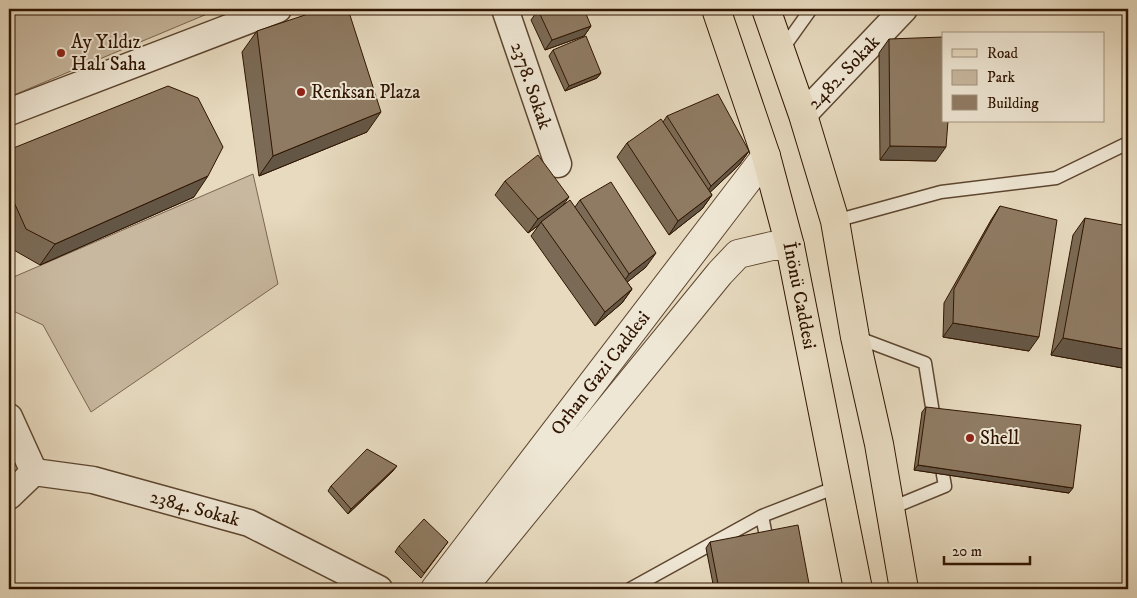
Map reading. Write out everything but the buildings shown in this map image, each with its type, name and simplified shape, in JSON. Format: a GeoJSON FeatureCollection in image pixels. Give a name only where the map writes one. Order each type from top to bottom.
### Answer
{"type":"FeatureCollection","features":[{"type":"Feature","properties":{"kind":"main road","name":"İnönü Caddesi"},"geometry":{"type":"LineString","coordinates":[[716,9],[766,156],[790,246],[858,589]]}},
{"type":"Feature","properties":{"kind":"main road"},"geometry":{"type":"LineString","coordinates":[[766,9],[803,115],[834,221],[855,337],[879,444],[904,589]]}},
{"type":"Feature","properties":{"kind":"street"},"geometry":{"type":"LineString","coordinates":[[9,112],[278,9]]}},
{"type":"Feature","properties":{"kind":"street","name":"2378. Sokak"},"geometry":{"type":"LineString","coordinates":[[505,9],[558,164]]}},
{"type":"Feature","properties":{"kind":"street","name":"2482. Sokak"},"geometry":{"type":"LineString","coordinates":[[803,115],[904,9]]}},
{"type":"Feature","properties":{"kind":"street","name":"Orhan Gazi Caddesi"},"geometry":{"type":"LineString","coordinates":[[435,589],[766,156]]}},
{"type":"Feature","properties":{"kind":"street","name":"Orhan Gazi Caddesi"},"geometry":{"type":"LineString","coordinates":[[462,589],[720,273],[738,254],[772,246],[790,246]]}},
{"type":"Feature","properties":{"kind":"street"},"geometry":{"type":"LineString","coordinates":[[9,417],[34,472],[9,496]]}},
{"type":"Feature","properties":{"kind":"street","name":"2384. Sokak"},"geometry":{"type":"LineString","coordinates":[[34,472],[93,480],[249,523],[379,589]]}},
{"type":"Feature","properties":{"kind":"lane"},"geometry":{"type":"LineString","coordinates":[[781,51],[811,9]]}},
{"type":"Feature","properties":{"kind":"lane"},"geometry":{"type":"LineString","coordinates":[[834,221],[941,192],[1056,178],[1128,142]]}},
{"type":"Feature","properties":{"kind":"lane"},"geometry":{"type":"LineString","coordinates":[[855,337],[925,363],[933,413]]}},
{"type":"Feature","properties":{"kind":"lane"},"geometry":{"type":"LineString","coordinates":[[889,509],[945,486],[943,475]]}},
{"type":"Feature","properties":{"kind":"lane"},"geometry":{"type":"LineString","coordinates":[[630,589],[762,516],[839,486]]}},
{"type":"Feature","properties":{"kind":"lane"},"geometry":{"type":"LineString","coordinates":[[762,516],[766,536]]}},
{"type":"Feature","properties":{"kind":"green space","name":"Ay Yıldız Halı Saha"},"geometry":{"type":"Polygon","coordinates":[[[9,9],[219,9],[9,97],[9,9]]]}},
{"type":"Feature","properties":{"kind":"green space"},"geometry":{"type":"Polygon","coordinates":[[[253,174],[278,284],[91,412],[43,325],[9,309],[9,279],[253,174]]]}},
{"type":"Feature","properties":{"kind":"place","name":"Ay Yıldız Halı Saha"},"geometry":{"type":"Point","coordinates":[61,53]}},
{"type":"Feature","properties":{"kind":"place","name":"Renksan Plaza"},"geometry":{"type":"Point","coordinates":[301,92]}},
{"type":"Feature","properties":{"kind":"place","name":"Shell"},"geometry":{"type":"Point","coordinates":[970,438]}}]}
